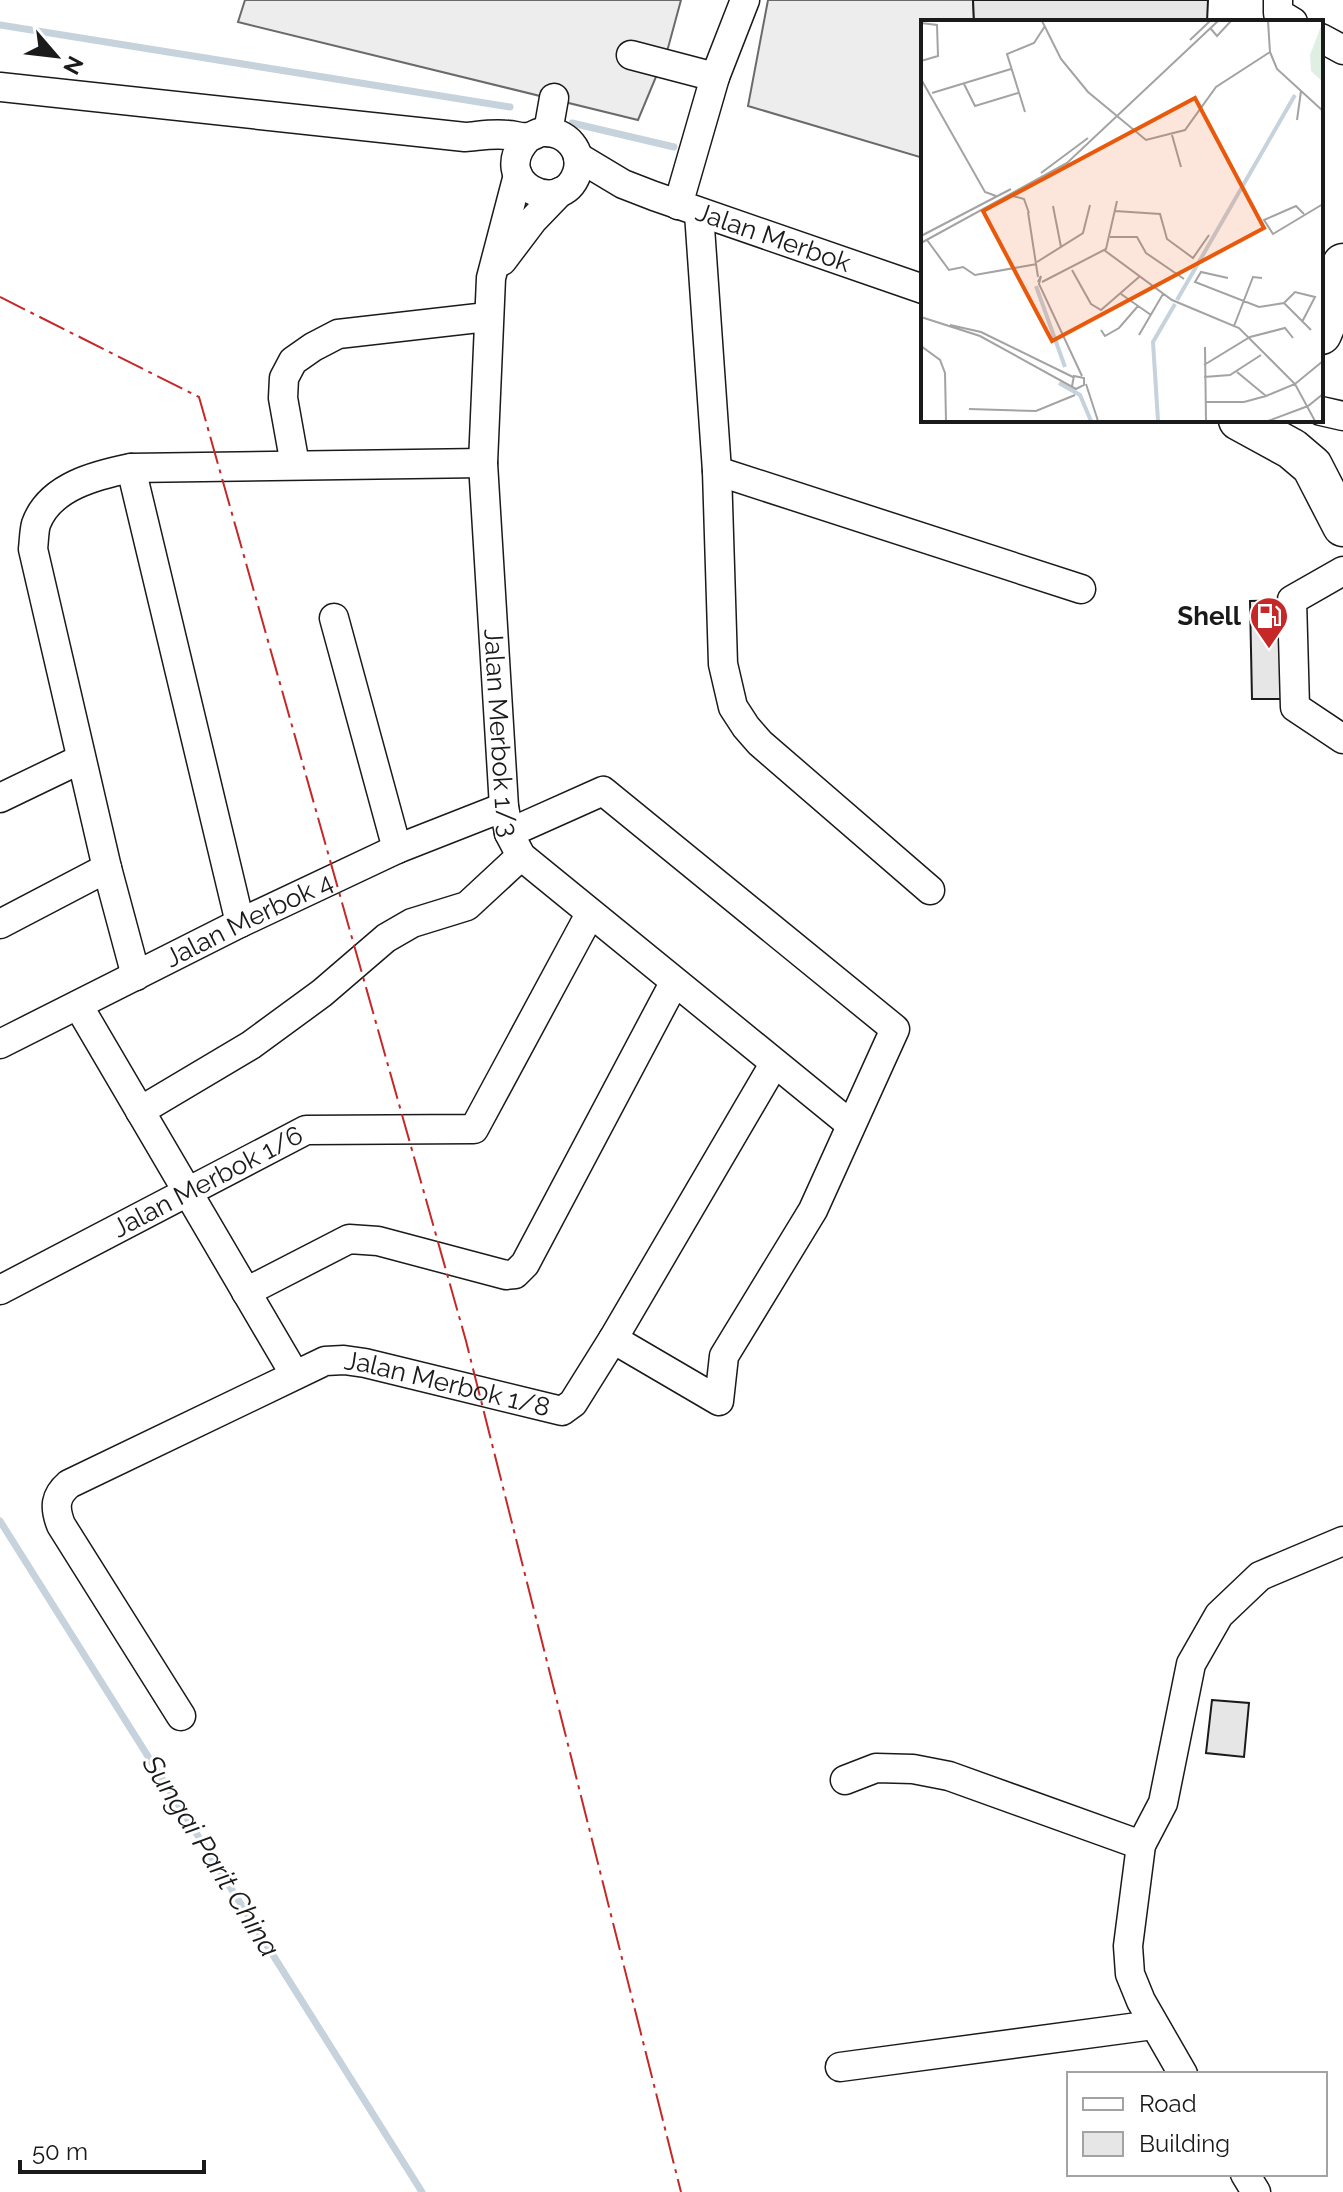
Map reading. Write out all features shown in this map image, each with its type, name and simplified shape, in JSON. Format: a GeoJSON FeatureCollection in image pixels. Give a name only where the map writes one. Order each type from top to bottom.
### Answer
{"type":"FeatureCollection","features":[{"type":"Feature","properties":{"kind":"highway"},"geometry":{"type":"LineString","coordinates":[[1323,329],[1337,296],[1343,264]]}},
{"type":"Feature","properties":{"kind":"highway"},"geometry":{"type":"LineString","coordinates":[[1243,422],[1292,449],[1312,466],[1343,526]]}},
{"type":"Feature","properties":{"kind":"street"},"geometry":{"type":"LineString","coordinates":[[745,0],[715,77],[689,209],[717,471],[723,664],[733,707],[760,743],[930,890]]}},
{"type":"Feature","properties":{"kind":"street"},"geometry":{"type":"LineString","coordinates":[[1278,0],[1278,13],[1290,20]]}},
{"type":"Feature","properties":{"kind":"street"},"geometry":{"type":"LineString","coordinates":[[1323,39],[1343,50]]}},
{"type":"Feature","properties":{"kind":"street"},"geometry":{"type":"LineString","coordinates":[[631,55],[715,77]]}},
{"type":"Feature","properties":{"kind":"street"},"geometry":{"type":"LineString","coordinates":[[0,87],[465,137],[490,134],[538,135],[559,133],[568,139],[570,178],[551,195],[540,194],[523,184],[517,170],[517,155],[538,135],[554,98]]}},
{"type":"Feature","properties":{"kind":"street"},"geometry":{"type":"LineString","coordinates":[[465,137],[494,151],[517,170]]}},
{"type":"Feature","properties":{"kind":"street","name":"Jalan Merbok 1/3"},"geometry":{"type":"LineString","coordinates":[[517,170],[491,278],[483,463],[511,832],[590,914],[850,1124]]}},
{"type":"Feature","properties":{"kind":"street","name":"Jalan Merbok"},"geometry":{"type":"LineString","coordinates":[[570,178],[623,184],[921,288]]}},
{"type":"Feature","properties":{"kind":"street","name":"Jalan Merbok 1/3"},"geometry":{"type":"LineString","coordinates":[[491,278],[520,235],[570,178]]}},
{"type":"Feature","properties":{"kind":"street"},"geometry":{"type":"LineString","coordinates":[[295,465],[283,398],[284,378],[293,361],[338,334],[487,317]]}},
{"type":"Feature","properties":{"kind":"street"},"geometry":{"type":"LineString","coordinates":[[1323,411],[1343,416]]}},
{"type":"Feature","properties":{"kind":"street"},"geometry":{"type":"LineString","coordinates":[[136,976],[107,868],[33,549],[36,523],[51,503],[71,487],[98,475],[131,468],[483,463]]}},
{"type":"Feature","properties":{"kind":"street"},"geometry":{"type":"LineString","coordinates":[[131,468],[240,923]]}},
{"type":"Feature","properties":{"kind":"street"},"geometry":{"type":"LineString","coordinates":[[717,471],[1081,589]]}},
{"type":"Feature","properties":{"kind":"street"},"geometry":{"type":"LineString","coordinates":[[1343,571],[1292,600],[1295,707],[1343,739]]}},
{"type":"Feature","properties":{"kind":"street"},"geometry":{"type":"LineString","coordinates":[[334,618],[397,849]]}},
{"type":"Feature","properties":{"kind":"street"},"geometry":{"type":"LineString","coordinates":[[0,798],[81,759]]}},
{"type":"Feature","properties":{"kind":"street","name":"Jalan Merbok 4"},"geometry":{"type":"LineString","coordinates":[[0,1044],[240,923],[397,849],[511,832],[603,791],[895,1029],[850,1124]]}},
{"type":"Feature","properties":{"kind":"street"},"geometry":{"type":"LineString","coordinates":[[140,1111],[251,1045],[322,993],[386,938],[412,923],[467,906],[511,832]]}},
{"type":"Feature","properties":{"kind":"street"},"geometry":{"type":"LineString","coordinates":[[0,924],[107,868]]}},
{"type":"Feature","properties":{"kind":"street","name":"Jalan Merbok 1/6"},"geometry":{"type":"LineString","coordinates":[[0,1290],[306,1130],[474,1129],[590,914]]}},
{"type":"Feature","properties":{"kind":"street"},"geometry":{"type":"LineString","coordinates":[[246,1292],[349,1239],[378,1241],[506,1275],[515,1274],[525,1264],[674,983]]}},
{"type":"Feature","properties":{"kind":"street"},"geometry":{"type":"LineString","coordinates":[[78,1005],[295,1375]]}},
{"type":"Feature","properties":{"kind":"street","name":"Jalan Merbok 1/8"},"geometry":{"type":"LineString","coordinates":[[181,1716],[61,1525],[56,1502],[60,1492],[69,1484],[325,1361],[344,1360],[562,1411],[573,1403],[613,1339],[774,1064]]}},
{"type":"Feature","properties":{"kind":"street"},"geometry":{"type":"LineString","coordinates":[[613,1339],[719,1401],[724,1356],[813,1210],[850,1124]]}},
{"type":"Feature","properties":{"kind":"street"},"geometry":{"type":"LineString","coordinates":[[1182,2072],[1153,2025],[1130,1974],[1128,1946],[1141,1845],[1163,1803],[1191,1664],[1219,1615],[1260,1576],[1343,1541]]}},
{"type":"Feature","properties":{"kind":"street"},"geometry":{"type":"LineString","coordinates":[[845,1780],[876,1768],[913,1769],[949,1776],[1141,1845]]}},
{"type":"Feature","properties":{"kind":"street"},"geometry":{"type":"LineString","coordinates":[[840,2067],[1153,2025]]}},
{"type":"Feature","properties":{"kind":"shaded area"},"geometry":{"type":"Polygon","coordinates":[[[245,0],[681,0],[668,48],[638,120],[238,22],[245,0]]]}},
{"type":"Feature","properties":{"kind":"shaded area"},"geometry":{"type":"Polygon","coordinates":[[[768,0],[973,0],[974,20],[921,20],[921,157],[748,106],[768,0]]]}},
{"type":"Feature","properties":{"kind":"building"},"geometry":{"type":"Polygon","coordinates":[[[973,0],[1208,0],[1207,20],[974,20],[973,0]]]}},
{"type":"Feature","properties":{"kind":"building","name":"Shell"},"geometry":{"type":"Polygon","coordinates":[[[1286,600],[1287,699],[1252,699],[1250,601],[1286,600]]]}},
{"type":"Feature","properties":{"kind":"building"},"geometry":{"type":"Polygon","coordinates":[[[1212,1700],[1249,1703],[1244,1757],[1206,1753],[1212,1700]]]}},
{"type":"Feature","properties":{"kind":"waterway"},"geometry":{"type":"LineString","coordinates":[[0,25],[510,107]]}},
{"type":"Feature","properties":{"kind":"waterway"},"geometry":{"type":"LineString","coordinates":[[572,123],[674,147]]}},
{"type":"Feature","properties":{"kind":"waterway","name":"Sungai Parit China"},"geometry":{"type":"LineString","coordinates":[[0,1521],[422,2192]]}},
{"type":"Feature","properties":{"kind":"power"},"geometry":{"type":"LineString","coordinates":[[0,297],[199,397],[466,1341],[681,2192]]}},
{"type":"Feature","properties":{"kind":"place","name":"Shell"},"geometry":{"type":"Point","coordinates":[1269,650]}}]}
